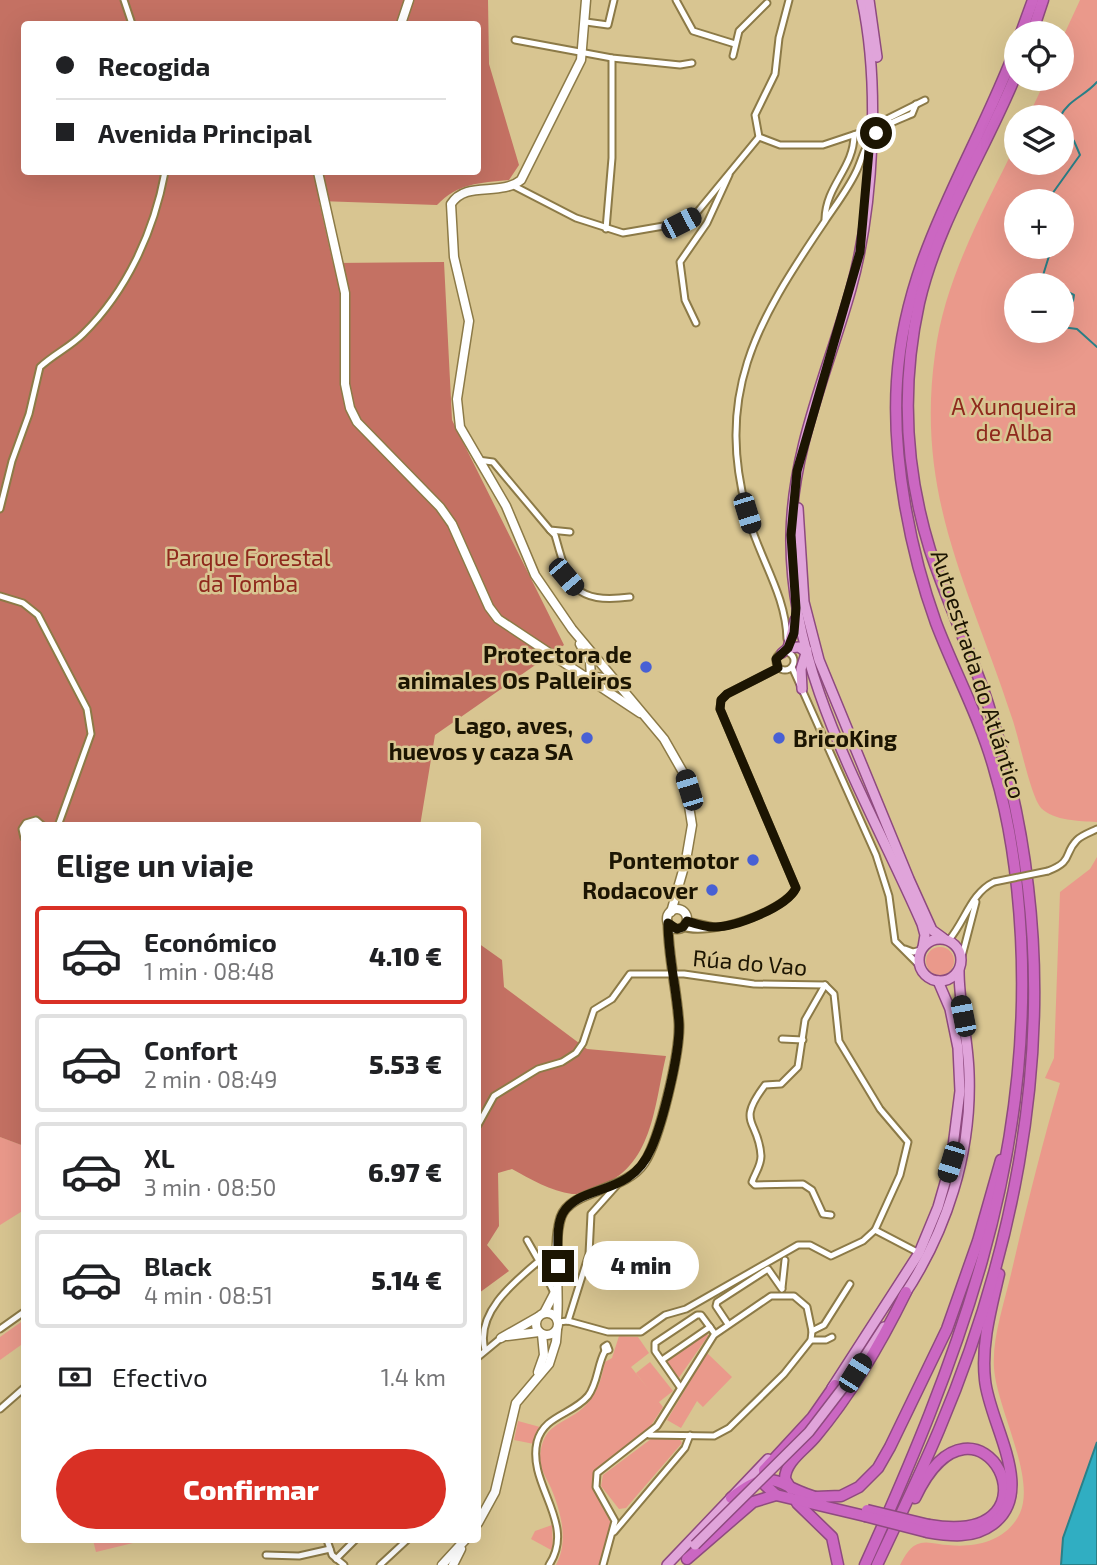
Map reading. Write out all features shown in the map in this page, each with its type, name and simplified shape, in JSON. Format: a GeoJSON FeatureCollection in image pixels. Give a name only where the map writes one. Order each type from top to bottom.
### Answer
{"type":"FeatureCollection","features":[{"type":"Feature","properties":{"kind":"highway"},"geometry":{"type":"LineString","coordinates":[[1025,21],[1033,0]]}},
{"type":"Feature","properties":{"kind":"highway"},"geometry":{"type":"LineString","coordinates":[[1036,21],[1044,0]]}},
{"type":"Feature","properties":{"kind":"highway","name":"Autoestrada do Atlántico"},"geometry":{"type":"LineString","coordinates":[[865,1565],[930,1416],[965,1322],[998,1204],[1017,1102],[1023,1032],[1020,914],[1006,818],[996,772],[979,724],[935,619],[909,521],[900,467],[896,411],[899,355],[915,278],[939,212],[1004,73]]}},
{"type":"Feature","properties":{"kind":"highway","name":"Autoestrada do Atlántico"},"geometry":{"type":"LineString","coordinates":[[877,1565],[940,1429],[963,1368],[996,1261],[1023,1142],[1035,1006],[1032,937],[1023,847],[1007,767],[920,515],[909,452],[907,387],[914,326],[934,253],[1008,91]]}},
{"type":"Feature","properties":{"kind":"highway"},"geometry":{"type":"LineString","coordinates":[[686,1562],[753,1502],[776,1494],[841,1496],[859,1488],[878,1468],[947,1329],[978,1241],[1017,1102]]}},
{"type":"Feature","properties":{"kind":"highway"},"geometry":{"type":"LineString","coordinates":[[791,1494],[958,1535],[974,1534],[989,1528],[1002,1518],[1013,1493],[1004,1449],[987,1397],[984,1363],[987,1327],[1023,1168],[1023,1142]]}},
{"type":"Feature","properties":{"kind":"highway"},"geometry":{"type":"LineString","coordinates":[[791,1494],[785,1479],[787,1469],[814,1439],[859,1379],[906,1292]]}},
{"type":"Feature","properties":{"kind":"highway"},"geometry":{"type":"LineString","coordinates":[[776,1494],[767,1489],[763,1479],[766,1466],[812,1418],[835,1385]]}},
{"type":"Feature","properties":{"kind":"highway"},"geometry":{"type":"LineString","coordinates":[[883,1565],[917,1493],[940,1461],[951,1453],[971,1449],[983,1452],[999,1465],[1004,1479],[1004,1495],[996,1511],[985,1521],[962,1527],[928,1528]]}},
{"type":"Feature","properties":{"kind":"highway"},"geometry":{"type":"LineString","coordinates":[[731,1498],[750,1483],[763,1479],[775,1480],[825,1527],[832,1537],[838,1565]]}},
{"type":"Feature","properties":{"kind":"highway"},"geometry":{"type":"LineString","coordinates":[[816,1497],[866,1513]]}},
{"type":"Feature","properties":{"kind":"main road"},"geometry":{"type":"LineString","coordinates":[[862,0],[871,56],[873,136],[860,252],[797,471],[791,535],[796,602],[807,653],[821,697],[922,924],[925,935],[919,965],[926,976],[938,981],[950,979],[959,971]]}},
{"type":"Feature","properties":{"kind":"main road"},"geometry":{"type":"LineString","coordinates":[[686,1562],[695,1545],[809,1432],[855,1373],[906,1292],[945,1217],[962,1159],[969,1074],[959,971],[962,956],[946,939],[932,930],[830,693],[810,633],[802,573],[798,504],[803,468],[820,402],[858,284],[872,208],[877,57],[869,0]]}},
{"type":"Feature","properties":{"kind":"main road"},"geometry":{"type":"LineString","coordinates":[[786,650],[794,633],[796,602],[802,573]]}},
{"type":"Feature","properties":{"kind":"main road"},"geometry":{"type":"LineString","coordinates":[[786,650],[803,647],[807,653],[883,830],[898,855]]}},
{"type":"Feature","properties":{"kind":"main road"},"geometry":{"type":"LineString","coordinates":[[802,689],[801,669],[807,653]]}},
{"type":"Feature","properties":{"kind":"main road"},"geometry":{"type":"LineString","coordinates":[[922,948],[932,940],[946,939]]}},
{"type":"Feature","properties":{"kind":"main road"},"geometry":{"type":"LineString","coordinates":[[667,1565],[835,1385],[919,1253],[938,1207],[951,1162],[960,1091],[956,1030],[938,981]]}},
{"type":"Feature","properties":{"kind":"street"},"geometry":{"type":"LineString","coordinates":[[124,0],[131,21]]}},
{"type":"Feature","properties":{"kind":"street"},"geometry":{"type":"LineString","coordinates":[[402,21],[409,0]]}},
{"type":"Feature","properties":{"kind":"street"},"geometry":{"type":"LineString","coordinates":[[514,186],[527,170],[581,60],[586,0]]}},
{"type":"Feature","properties":{"kind":"street"},"geometry":{"type":"LineString","coordinates":[[586,22],[607,25],[614,0]]}},
{"type":"Feature","properties":{"kind":"street"},"geometry":{"type":"LineString","coordinates":[[676,0],[693,31],[735,44]]}},
{"type":"Feature","properties":{"kind":"street"},"geometry":{"type":"LineString","coordinates":[[759,137],[755,115],[775,74],[779,38],[789,0]]}},
{"type":"Feature","properties":{"kind":"street"},"geometry":{"type":"LineString","coordinates":[[733,55],[744,24],[768,1]]}},
{"type":"Feature","properties":{"kind":"street"},"geometry":{"type":"LineString","coordinates":[[515,40],[612,58],[680,65],[692,63]]}},
{"type":"Feature","properties":{"kind":"street"},"geometry":{"type":"LineString","coordinates":[[606,229],[612,158],[612,58]]}},
{"type":"Feature","properties":{"kind":"street"},"geometry":{"type":"LineString","coordinates":[[759,137],[780,145],[823,145],[862,132],[925,100]]}},
{"type":"Feature","properties":{"kind":"street"},"geometry":{"type":"LineString","coordinates":[[916,104],[912,114],[873,136],[855,175],[781,284],[761,323],[742,378],[737,442],[742,495],[781,601],[786,650],[792,656],[792,667],[876,855],[889,896],[896,943],[919,965]]}},
{"type":"Feature","properties":{"kind":"street"},"geometry":{"type":"LineString","coordinates":[[825,221],[826,201],[851,158],[854,135]]}},
{"type":"Feature","properties":{"kind":"street"},"geometry":{"type":"LineString","coordinates":[[678,925],[675,911],[676,891],[690,843],[692,810],[689,790],[676,755],[572,629],[535,575],[506,506],[460,427],[457,413],[469,321],[454,257],[449,211],[454,199],[464,192],[514,186],[522,192],[542,198],[576,219],[623,233],[681,223],[694,216],[759,137]]}},
{"type":"Feature","properties":{"kind":"street"},"geometry":{"type":"LineString","coordinates":[[696,323],[685,300],[680,262],[707,223],[732,169]]}},
{"type":"Feature","properties":{"kind":"street"},"geometry":{"type":"LineString","coordinates":[[0,509],[29,414],[40,367],[86,332],[137,259],[155,212],[163,175]]}},
{"type":"Feature","properties":{"kind":"street"},"geometry":{"type":"LineString","coordinates":[[319,175],[345,293],[345,384],[357,422],[440,507],[462,540],[489,607],[498,620],[643,715]]}},
{"type":"Feature","properties":{"kind":"street"},"geometry":{"type":"LineString","coordinates":[[478,460],[493,462],[555,535],[566,577],[575,588],[586,595],[605,600],[631,597]]}},
{"type":"Feature","properties":{"kind":"street"},"geometry":{"type":"LineString","coordinates":[[550,530],[570,532]]}},
{"type":"Feature","properties":{"kind":"street"},"geometry":{"type":"LineString","coordinates":[[0,596],[23,603],[38,615],[87,709],[91,734],[59,822]]}},
{"type":"Feature","properties":{"kind":"street"},"geometry":{"type":"LineString","coordinates":[[781,601],[796,602]]}},
{"type":"Feature","properties":{"kind":"street"},"geometry":{"type":"LineString","coordinates":[[572,629],[590,662],[591,676]]}},
{"type":"Feature","properties":{"kind":"street"},"geometry":{"type":"LineString","coordinates":[[778,668],[776,659],[786,650]]}},
{"type":"Feature","properties":{"kind":"street"},"geometry":{"type":"LineString","coordinates":[[678,925],[702,932],[782,905],[796,888],[720,709],[721,700],[727,694],[778,668],[786,670],[792,667]]}},
{"type":"Feature","properties":{"kind":"street"},"geometry":{"type":"LineString","coordinates":[[580,674],[613,679]]}},
{"type":"Feature","properties":{"kind":"street"},"geometry":{"type":"LineString","coordinates":[[600,688],[610,684],[613,679]]}},
{"type":"Feature","properties":{"kind":"street"},"geometry":{"type":"LineString","coordinates":[[946,939],[963,922],[979,892],[993,882],[1060,866],[1067,860],[1076,841],[1097,829]]}},
{"type":"Feature","properties":{"kind":"street"},"geometry":{"type":"LineString","coordinates":[[962,956],[979,892]]}},
{"type":"Feature","properties":{"kind":"street"},"geometry":{"type":"LineString","coordinates":[[481,1518],[495,1492],[516,1404],[553,1354],[557,1324],[559,1228],[563,1212],[579,1200],[633,1176],[643,1164],[656,1135],[679,1037],[668,941],[686,914],[675,911]]}},
{"type":"Feature","properties":{"kind":"street"},"geometry":{"type":"LineString","coordinates":[[896,943],[908,950],[922,948]]}},
{"type":"Feature","properties":{"kind":"street","name":"Rúa do Vao"},"geometry":{"type":"LineString","coordinates":[[481,1120],[494,1096],[524,1077],[576,1054],[583,1043],[594,1010],[612,999],[630,974],[672,975],[754,984],[825,985]]}},
{"type":"Feature","properties":{"kind":"street"},"geometry":{"type":"LineString","coordinates":[[541,1315],[557,1324],[568,1321],[598,1331],[641,1332],[665,1315],[686,1309],[797,1245],[810,1245],[831,1256],[863,1241],[875,1230],[900,1175],[909,1150],[908,1142],[880,1109],[839,1041],[835,1021],[836,1001],[831,989],[825,985],[805,1020],[798,1067],[781,1084],[765,1085],[751,1106],[749,1118],[761,1154],[760,1166],[752,1182],[758,1186],[778,1183],[808,1186],[823,1214],[831,1216]]}},
{"type":"Feature","properties":{"kind":"street"},"geometry":{"type":"LineString","coordinates":[[782,1039],[803,1040]]}},
{"type":"Feature","properties":{"kind":"street"},"geometry":{"type":"LineString","coordinates":[[568,1321],[589,1254],[591,1214],[614,1192],[617,1185]]}},
{"type":"Feature","properties":{"kind":"street"},"geometry":{"type":"LineString","coordinates":[[875,1230],[919,1253]]}},
{"type":"Feature","properties":{"kind":"street"},"geometry":{"type":"LineString","coordinates":[[527,1240],[555,1294]]}},
{"type":"Feature","properties":{"kind":"street"},"geometry":{"type":"LineString","coordinates":[[781,1292],[785,1259]]}},
{"type":"Feature","properties":{"kind":"street"},"geometry":{"type":"LineString","coordinates":[[485,1350],[484,1333],[493,1307],[539,1261]]}},
{"type":"Feature","properties":{"kind":"street"},"geometry":{"type":"LineString","coordinates":[[729,1325],[716,1306],[729,1294],[768,1269],[781,1292]]}},
{"type":"Feature","properties":{"kind":"street"},"geometry":{"type":"LineString","coordinates":[[537,1377],[544,1355],[536,1323],[555,1294],[558,1284]]}},
{"type":"Feature","properties":{"kind":"street"},"geometry":{"type":"LineString","coordinates":[[812,1331],[824,1325],[850,1284]]}},
{"type":"Feature","properties":{"kind":"street"},"geometry":{"type":"LineString","coordinates":[[614,1532],[612,1513],[598,1492],[597,1473],[649,1435],[715,1334],[765,1299],[781,1292],[794,1296],[807,1307],[811,1340],[784,1374],[729,1428],[714,1436],[649,1435]]}},
{"type":"Feature","properties":{"kind":"street"},"geometry":{"type":"LineString","coordinates":[[0,1329],[21,1314]]}},
{"type":"Feature","properties":{"kind":"street"},"geometry":{"type":"LineString","coordinates":[[481,1354],[501,1338],[541,1315]]}},
{"type":"Feature","properties":{"kind":"street"},"geometry":{"type":"LineString","coordinates":[[680,1387],[655,1351],[655,1343],[697,1315],[701,1315],[715,1334]]}},
{"type":"Feature","properties":{"kind":"street"},"geometry":{"type":"LineString","coordinates":[[501,1338],[540,1333],[551,1335],[557,1324]]}},
{"type":"Feature","properties":{"kind":"street"},"geometry":{"type":"LineString","coordinates":[[662,1360],[710,1327]]}},
{"type":"Feature","properties":{"kind":"street"},"geometry":{"type":"LineString","coordinates":[[811,1340],[826,1340],[832,1336]]}},
{"type":"Feature","properties":{"kind":"street"},"geometry":{"type":"LineString","coordinates":[[549,1565],[556,1553],[559,1538],[548,1493],[536,1466],[538,1440],[546,1425],[589,1395],[605,1351]]}},
{"type":"Feature","properties":{"kind":"street"},"geometry":{"type":"LineString","coordinates":[[0,1409],[21,1391]]}},
{"type":"Feature","properties":{"kind":"street"},"geometry":{"type":"LineString","coordinates":[[603,1565],[614,1532],[685,1448],[690,1435]]}},
{"type":"Feature","properties":{"kind":"street"},"geometry":{"type":"LineString","coordinates":[[612,1513],[628,1515]]}},
{"type":"Feature","properties":{"kind":"street"},"geometry":{"type":"LineString","coordinates":[[328,1543],[335,1559],[344,1565]]}},
{"type":"Feature","properties":{"kind":"street"},"geometry":{"type":"LineString","coordinates":[[335,1559],[352,1543]]}},
{"type":"Feature","properties":{"kind":"street"},"geometry":{"type":"LineString","coordinates":[[380,1565],[404,1543]]}},
{"type":"Feature","properties":{"kind":"street"},"geometry":{"type":"LineString","coordinates":[[442,1565],[463,1543]]}},
{"type":"Feature","properties":{"kind":"street"},"geometry":{"type":"LineString","coordinates":[[453,1565],[464,1543]]}},
{"type":"Feature","properties":{"kind":"street"},"geometry":{"type":"LineString","coordinates":[[266,1555],[299,1556],[330,1549]]}},
{"type":"Feature","properties":{"kind":"green space","name":"Parque Forestal da Tomba"},"geometry":{"type":"Polygon","coordinates":[[[0,0],[488,0],[489,64],[519,165],[509,180],[461,188],[437,205],[319,201],[333,263],[444,262],[452,420],[564,645],[435,735],[421,822],[21,822],[21,1145],[0,1137],[0,0]]]}},
{"type":"Feature","properties":{"kind":"green space","name":"A Xunqueira de Alba"},"geometry":{"type":"Polygon","coordinates":[[[1080,0],[1097,0],[1097,822],[1053,816],[1041,808],[1037,801],[1012,718],[950,541],[933,453],[931,405],[940,326],[947,298],[967,245],[1004,168],[1004,175],[1074,175],[1074,105],[1034,105],[1040,91],[1074,91],[1074,21],[1070,21],[1080,0]]]}},
{"type":"Feature","properties":{"kind":"green space"},"geometry":{"type":"Polygon","coordinates":[[[1097,857],[1097,1565],[900,1565],[911,1548],[917,1544],[927,1542],[959,1546],[990,1541],[1007,1530],[1020,1513],[1024,1498],[1023,1481],[997,1385],[994,1368],[995,1345],[1028,1202],[1060,1083],[1045,1078],[1054,1058],[1060,892],[1090,869],[1097,857]]]}},
{"type":"Feature","properties":{"kind":"green space"},"geometry":{"type":"Polygon","coordinates":[[[481,945],[502,960],[504,987],[587,1049],[666,1056],[648,1133],[630,1166],[616,1178],[584,1192],[572,1194],[533,1181],[512,1169],[498,1173],[499,1226],[487,1245],[509,1271],[481,1292],[481,945]]]}},
{"type":"Feature","properties":{"kind":"green space"},"geometry":{"type":"Polygon","coordinates":[[[940,947],[950,951],[954,961],[950,971],[940,975],[930,971],[926,961],[930,951],[940,947]]]}},
{"type":"Feature","properties":{"kind":"green space"},"geometry":{"type":"Polygon","coordinates":[[[0,1137],[21,1145],[21,1212],[0,1225],[0,1137]]]}},
{"type":"Feature","properties":{"kind":"green space"},"geometry":{"type":"Polygon","coordinates":[[[21,1322],[21,1345],[0,1360],[0,1337],[21,1322]]]}},
{"type":"Feature","properties":{"kind":"green space"},"geometry":{"type":"Polygon","coordinates":[[[707,1333],[708,1336],[678,1379],[667,1362],[669,1358],[707,1333]]]}},
{"type":"Feature","properties":{"kind":"green space"},"geometry":{"type":"Polygon","coordinates":[[[619,1336],[638,1337],[649,1353],[631,1367],[650,1391],[636,1373],[650,1362],[673,1391],[659,1402],[663,1407],[650,1427],[594,1472],[592,1487],[611,1523],[599,1565],[556,1565],[562,1546],[562,1526],[555,1497],[541,1466],[542,1447],[554,1427],[583,1408],[592,1397],[605,1362],[612,1358],[619,1336]]]}},
{"type":"Feature","properties":{"kind":"green space"},"geometry":{"type":"Polygon","coordinates":[[[707,1353],[732,1377],[703,1407],[697,1401],[681,1428],[667,1420],[707,1353]]]}},
{"type":"Feature","properties":{"kind":"green space"},"geometry":{"type":"Polygon","coordinates":[[[518,1421],[540,1427],[534,1444],[514,1440],[518,1421]]]}},
{"type":"Feature","properties":{"kind":"green space"},"geometry":{"type":"Polygon","coordinates":[[[679,1438],[682,1443],[626,1508],[619,1509],[601,1486],[603,1475],[651,1439],[679,1438]]]}},
{"type":"Feature","properties":{"kind":"green space"},"geometry":{"type":"Polygon","coordinates":[[[552,1525],[553,1551],[531,1539],[535,1531],[552,1525]]]}},
{"type":"Feature","properties":{"kind":"green space"},"geometry":{"type":"Polygon","coordinates":[[[94,1543],[133,1543],[96,1552],[94,1543]]]}},
{"type":"Feature","properties":{"kind":"water"},"geometry":{"type":"Polygon","coordinates":[[[1097,1442],[1097,1565],[1061,1565],[1063,1538],[1097,1442]]]}},
{"type":"Feature","properties":{"kind":"waterway"},"geometry":{"type":"LineString","coordinates":[[1068,105],[1097,82]]}},
{"type":"Feature","properties":{"kind":"waterway"},"geometry":{"type":"LineString","coordinates":[[1074,141],[1080,155],[1074,163]]}},
{"type":"Feature","properties":{"kind":"waterway"},"geometry":{"type":"LineString","coordinates":[[1056,189],[1066,175]]}},
{"type":"Feature","properties":{"kind":"waterway"},"geometry":{"type":"LineString","coordinates":[[1044,273],[1048,259]]}},
{"type":"Feature","properties":{"kind":"waterway"},"geometry":{"type":"LineString","coordinates":[[1074,329],[1097,347]]}},
{"type":"Feature","properties":{"kind":"place","name":"Protectora de animales Os Palleiros"},"geometry":{"type":"Point","coordinates":[646,667]}},
{"type":"Feature","properties":{"kind":"place","name":"Lago, aves, huevos y caza SA"},"geometry":{"type":"Point","coordinates":[587,738]}},
{"type":"Feature","properties":{"kind":"place","name":"BricoKing"},"geometry":{"type":"Point","coordinates":[779,738]}},
{"type":"Feature","properties":{"kind":"place","name":"Pontemotor"},"geometry":{"type":"Point","coordinates":[753,860]}},
{"type":"Feature","properties":{"kind":"place","name":"Rodacover"},"geometry":{"type":"Point","coordinates":[712,890]}},
{"type":"Feature","properties":{"kind":"route"},"geometry":{"type":"LineString","coordinates":[[558,1266],[559,1228],[563,1212],[569,1205],[633,1176],[652,1149],[679,1037],[668,923],[671,928],[677,929],[685,926],[687,921],[700,926],[717,927],[782,905],[796,888],[720,709],[721,700],[727,694],[778,668],[776,659],[788,648],[794,633],[796,608],[791,535],[797,471],[807,429],[855,275],[864,226],[870,139],[876,133]]}}]}
